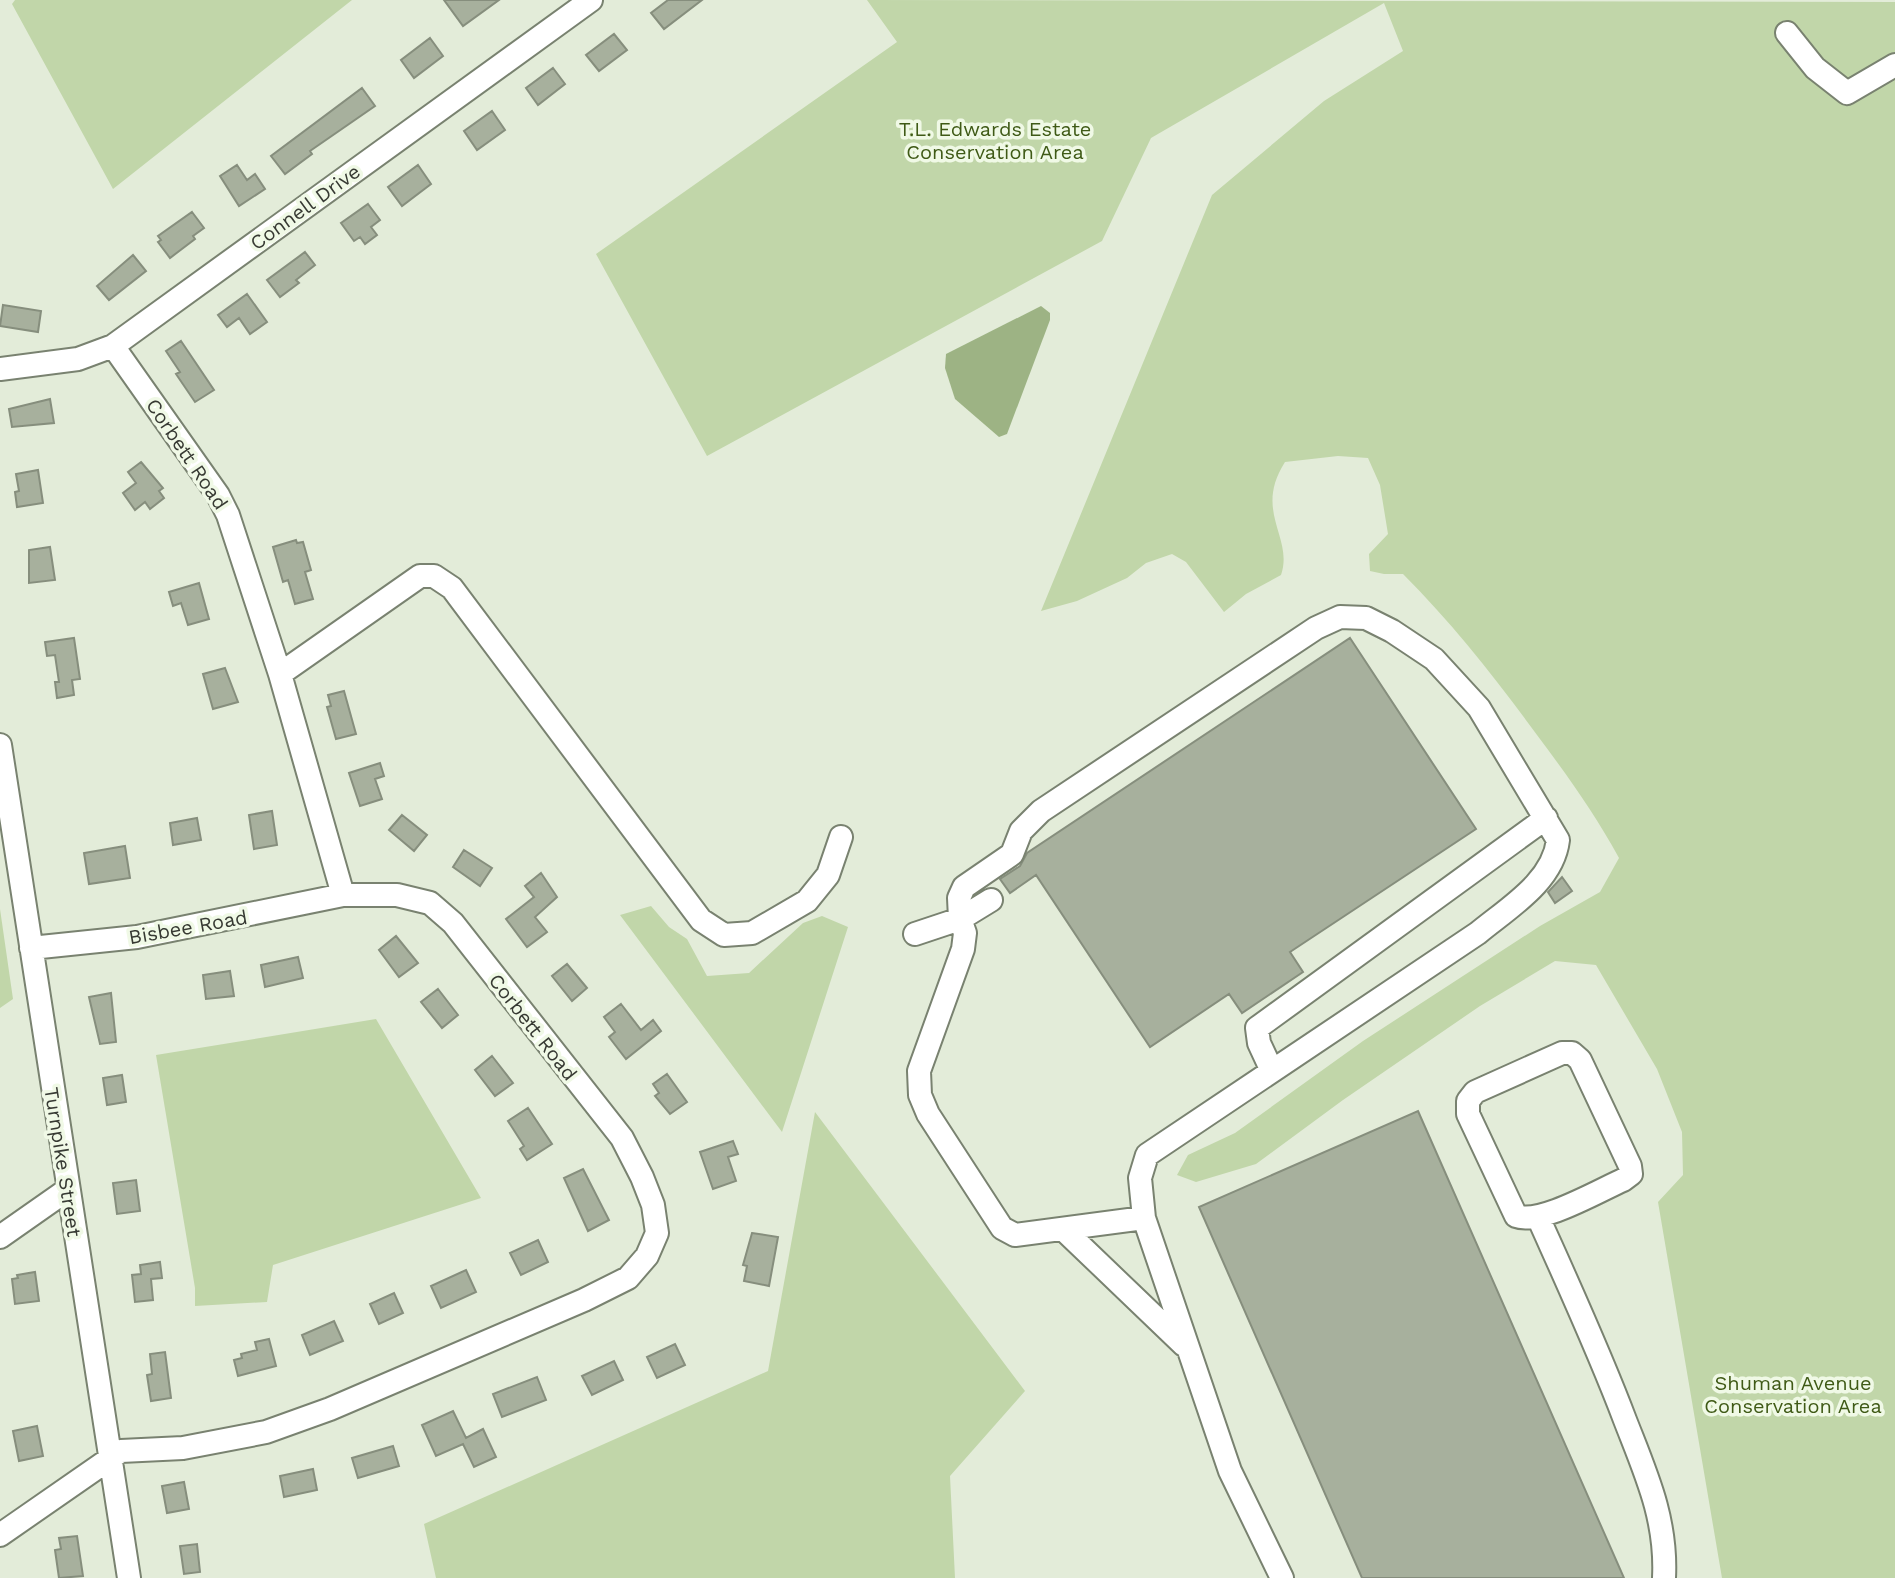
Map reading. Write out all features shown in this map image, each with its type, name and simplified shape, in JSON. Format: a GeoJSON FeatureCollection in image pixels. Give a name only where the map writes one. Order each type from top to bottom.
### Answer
{"type":"FeatureCollection","features":[{"type":"Feature","properties":{"kind":"street","name":"Connell Drive"},"geometry":{"type":"LineString","coordinates":[[0,369],[78,359],[113,346],[591,0]]}},
{"type":"Feature","properties":{"kind":"street"},"geometry":{"type":"LineString","coordinates":[[1787,33],[1815,68],[1847,93],[1895,65]]}},
{"type":"Feature","properties":{"kind":"street","name":"Corbett Road"},"geometry":{"type":"LineString","coordinates":[[110,1457],[121,1451],[183,1448],[266,1432],[330,1409],[584,1300],[628,1278],[647,1256],[657,1233],[653,1205],[622,1138],[453,923],[430,903],[397,895],[343,895],[280,674],[238,541],[223,505],[113,346]]}},
{"type":"Feature","properties":{"kind":"street"},"geometry":{"type":"LineString","coordinates":[[280,674],[420,576],[434,576],[452,588],[701,920],[724,935],[752,933],[807,901],[828,875],[841,837]]}},
{"type":"Feature","properties":{"kind":"street"},"geometry":{"type":"LineString","coordinates":[[1144,1218],[1015,1235],[1002,1228],[928,1114],[920,1095],[919,1071],[963,949],[965,933],[960,919],[959,898],[964,887],[1012,854],[1021,831],[1041,811],[1316,628],[1340,617],[1366,618],[1434,659],[1479,708],[1558,840],[1554,859],[1545,874],[1478,933],[1147,1155],[1140,1178],[1144,1218],[1230,1471],[1282,1578]]}},
{"type":"Feature","properties":{"kind":"street","name":"Turnpike Street"},"geometry":{"type":"LineString","coordinates":[[0,745],[129,1578]]}},
{"type":"Feature","properties":{"kind":"street"},"geometry":{"type":"LineString","coordinates":[[1272,1071],[1259,1043],[1257,1028],[1546,818]]}},
{"type":"Feature","properties":{"kind":"street","name":"Bisbee Road"},"geometry":{"type":"LineString","coordinates":[[31,948],[137,937],[343,895]]}},
{"type":"Feature","properties":{"kind":"street"},"geometry":{"type":"LineString","coordinates":[[915,934],[960,919],[991,900]]}},
{"type":"Feature","properties":{"kind":"street"},"geometry":{"type":"LineString","coordinates":[[1562,1053],[1572,1053],[1580,1060],[1631,1174],[1538,1217],[1527,1219],[1516,1216],[1468,1114],[1468,1101],[1475,1092],[1562,1053]]}},
{"type":"Feature","properties":{"kind":"street"},"geometry":{"type":"LineString","coordinates":[[0,1237],[67,1190]]}},
{"type":"Feature","properties":{"kind":"street"},"geometry":{"type":"LineString","coordinates":[[1538,1217],[1607,1373],[1659,1511],[1664,1538],[1664,1578]]}},
{"type":"Feature","properties":{"kind":"street"},"geometry":{"type":"LineString","coordinates":[[1064,1230],[1188,1349]]}},
{"type":"Feature","properties":{"kind":"street"},"geometry":{"type":"LineString","coordinates":[[0,1535],[110,1457]]}},
{"type":"Feature","properties":{"kind":"green space"},"geometry":{"type":"Polygon","coordinates":[[[15,0],[352,0],[113,189],[12,4],[15,0]]]}},
{"type":"Feature","properties":{"kind":"green space"},"geometry":{"type":"Polygon","coordinates":[[[867,0],[1895,2],[1895,1578],[1722,1578],[1658,1202],[1683,1175],[1682,1132],[1657,1069],[1596,965],[1555,961],[1480,1006],[1256,1164],[1196,1182],[1177,1175],[1188,1155],[1235,1133],[1363,1041],[1540,926],[1600,892],[1619,858],[1559,765],[1457,632],[1403,574],[1370,571],[1369,554],[1388,534],[1380,485],[1368,458],[1338,456],[1285,462],[1273,495],[1273,510],[1283,548],[1281,575],[1246,594],[1224,612],[1186,562],[1172,554],[1146,563],[1127,578],[1077,601],[1041,611],[1212,195],[1324,101],[1403,51],[1384,3],[1151,138],[1102,241],[707,456],[596,254],[897,42],[867,0]]]}},
{"type":"Feature","properties":{"kind":"green space"},"geometry":{"type":"Polygon","coordinates":[[[651,906],[669,927],[687,939],[707,976],[749,973],[803,923],[822,916],[848,927],[782,1132],[620,915],[651,906]]]}},
{"type":"Feature","properties":{"kind":"green space"},"geometry":{"type":"Polygon","coordinates":[[[0,909],[13,999],[0,1008],[0,909]]]}},
{"type":"Feature","properties":{"kind":"green space"},"geometry":{"type":"Polygon","coordinates":[[[376,1019],[481,1198],[273,1265],[267,1302],[195,1306],[195,1288],[156,1055],[376,1019]]]}},
{"type":"Feature","properties":{"kind":"green space"},"geometry":{"type":"Polygon","coordinates":[[[815,1112],[1025,1391],[950,1476],[955,1578],[436,1578],[424,1524],[768,1371],[815,1112]]]}},
{"type":"Feature","properties":{"kind":"shaded area"},"geometry":{"type":"Polygon","coordinates":[[[1041,306],[1050,313],[1050,320],[1007,434],[999,437],[955,399],[945,368],[946,354],[1041,306]]]}},
{"type":"Feature","properties":{"kind":"building"},"geometry":{"type":"Polygon","coordinates":[[[444,0],[499,0],[463,26],[444,0]]]}},
{"type":"Feature","properties":{"kind":"building"},"geometry":{"type":"Polygon","coordinates":[[[668,0],[702,0],[664,29],[651,13],[668,0]]]}},
{"type":"Feature","properties":{"kind":"building"},"geometry":{"type":"Polygon","coordinates":[[[614,34],[627,50],[599,71],[586,55],[614,34]]]}},
{"type":"Feature","properties":{"kind":"building"},"geometry":{"type":"Polygon","coordinates":[[[430,38],[443,56],[414,78],[401,60],[430,38]]]}},
{"type":"Feature","properties":{"kind":"building"},"geometry":{"type":"Polygon","coordinates":[[[553,68],[565,84],[538,105],[526,88],[553,68]]]}},
{"type":"Feature","properties":{"kind":"building"},"geometry":{"type":"Polygon","coordinates":[[[362,88],[375,106],[310,151],[312,154],[285,174],[271,156],[362,88]]]}},
{"type":"Feature","properties":{"kind":"building"},"geometry":{"type":"Polygon","coordinates":[[[492,111],[505,130],[477,150],[464,131],[492,111]]]}},
{"type":"Feature","properties":{"kind":"building"},"geometry":{"type":"Polygon","coordinates":[[[237,165],[247,180],[255,174],[265,189],[239,206],[220,176],[237,165]]]}},
{"type":"Feature","properties":{"kind":"building"},"geometry":{"type":"Polygon","coordinates":[[[418,165],[431,184],[402,206],[388,187],[418,165]]]}},
{"type":"Feature","properties":{"kind":"building"},"geometry":{"type":"Polygon","coordinates":[[[368,204],[380,220],[371,227],[377,235],[365,244],[360,237],[354,241],[341,223],[368,204]]]}},
{"type":"Feature","properties":{"kind":"building"},"geometry":{"type":"Polygon","coordinates":[[[192,212],[204,228],[170,258],[158,242],[161,240],[158,236],[192,212]]]}},
{"type":"Feature","properties":{"kind":"building"},"geometry":{"type":"Polygon","coordinates":[[[305,252],[315,265],[296,280],[299,283],[280,297],[267,280],[305,252]]]}},
{"type":"Feature","properties":{"kind":"building"},"geometry":{"type":"Polygon","coordinates":[[[133,255],[146,271],[109,300],[97,286],[133,255]]]}},
{"type":"Feature","properties":{"kind":"building"},"geometry":{"type":"Polygon","coordinates":[[[247,294],[267,322],[250,334],[239,318],[227,327],[218,315],[247,294]]]}},
{"type":"Feature","properties":{"kind":"building"},"geometry":{"type":"Polygon","coordinates":[[[3,305],[41,311],[38,332],[0,326],[3,305]]]}},
{"type":"Feature","properties":{"kind":"building"},"geometry":{"type":"Polygon","coordinates":[[[181,341],[214,390],[195,402],[176,374],[180,372],[166,351],[181,341]]]}},
{"type":"Feature","properties":{"kind":"building"},"geometry":{"type":"Polygon","coordinates":[[[50,399],[54,423],[12,427],[9,409],[50,399]]]}},
{"type":"Feature","properties":{"kind":"building"},"geometry":{"type":"Polygon","coordinates":[[[141,462],[163,488],[159,491],[164,498],[150,509],[145,502],[135,510],[123,493],[136,483],[128,472],[141,462]]]}},
{"type":"Feature","properties":{"kind":"building"},"geometry":{"type":"Polygon","coordinates":[[[38,470],[43,503],[17,507],[15,492],[19,491],[16,474],[38,470]]]}},
{"type":"Feature","properties":{"kind":"building"},"geometry":{"type":"Polygon","coordinates":[[[296,540],[297,543],[303,542],[311,570],[305,572],[313,599],[295,604],[288,580],[283,582],[273,547],[296,540]]]}},
{"type":"Feature","properties":{"kind":"building"},"geometry":{"type":"Polygon","coordinates":[[[50,547],[55,580],[29,583],[29,550],[50,547]]]}},
{"type":"Feature","properties":{"kind":"building"},"geometry":{"type":"Polygon","coordinates":[[[199,583],[209,619],[188,625],[181,603],[173,606],[169,592],[199,583]]]}},
{"type":"Feature","properties":{"kind":"building"},"geometry":{"type":"Polygon","coordinates":[[[74,638],[80,679],[72,680],[74,695],[57,698],[55,682],[59,682],[55,655],[47,656],[45,642],[74,638]]]}},
{"type":"Feature","properties":{"kind":"building"},"geometry":{"type":"Polygon","coordinates":[[[1350,638],[1476,829],[1290,952],[1303,972],[1242,1013],[1229,994],[1150,1047],[1036,875],[1010,893],[1000,879],[1020,866],[1027,853],[1350,638]]]}},
{"type":"Feature","properties":{"kind":"building"},"geometry":{"type":"Polygon","coordinates":[[[225,668],[238,702],[213,709],[203,674],[225,668]]]}},
{"type":"Feature","properties":{"kind":"building"},"geometry":{"type":"Polygon","coordinates":[[[344,691],[356,734],[336,739],[327,707],[331,706],[328,695],[344,691]]]}},
{"type":"Feature","properties":{"kind":"building"},"geometry":{"type":"Polygon","coordinates":[[[380,763],[384,776],[375,779],[382,799],[360,806],[349,773],[380,763]]]}},
{"type":"Feature","properties":{"kind":"building"},"geometry":{"type":"Polygon","coordinates":[[[272,811],[277,845],[254,849],[249,815],[272,811]]]}},
{"type":"Feature","properties":{"kind":"building"},"geometry":{"type":"Polygon","coordinates":[[[402,815],[427,835],[414,851],[389,830],[402,815]]]}},
{"type":"Feature","properties":{"kind":"building"},"geometry":{"type":"Polygon","coordinates":[[[197,818],[201,840],[173,845],[170,823],[197,818]]]}},
{"type":"Feature","properties":{"kind":"building"},"geometry":{"type":"Polygon","coordinates":[[[125,846],[130,878],[89,884],[84,853],[125,846]]]}},
{"type":"Feature","properties":{"kind":"building"},"geometry":{"type":"Polygon","coordinates":[[[464,850],[492,868],[480,886],[453,867],[464,850]]]}},
{"type":"Feature","properties":{"kind":"building"},"geometry":{"type":"Polygon","coordinates":[[[541,873],[557,897],[535,917],[547,932],[527,947],[506,919],[534,897],[525,886],[541,873]]]}},
{"type":"Feature","properties":{"kind":"building"},"geometry":{"type":"Polygon","coordinates":[[[1562,877],[1572,891],[1555,903],[1548,892],[1562,877]]]}},
{"type":"Feature","properties":{"kind":"building"},"geometry":{"type":"Polygon","coordinates":[[[396,936],[418,963],[399,977],[379,950],[396,936]]]}},
{"type":"Feature","properties":{"kind":"building"},"geometry":{"type":"Polygon","coordinates":[[[298,957],[303,978],[265,987],[261,965],[298,957]]]}},
{"type":"Feature","properties":{"kind":"building"},"geometry":{"type":"Polygon","coordinates":[[[567,964],[587,988],[572,1001],[552,976],[567,964]]]}},
{"type":"Feature","properties":{"kind":"building"},"geometry":{"type":"Polygon","coordinates":[[[230,971],[234,996],[206,999],[203,975],[230,971]]]}},
{"type":"Feature","properties":{"kind":"building"},"geometry":{"type":"Polygon","coordinates":[[[438,989],[458,1015],[442,1028],[421,1002],[438,989]]]}},
{"type":"Feature","properties":{"kind":"building"},"geometry":{"type":"Polygon","coordinates":[[[111,993],[116,1042],[100,1044],[89,997],[111,993]]]}},
{"type":"Feature","properties":{"kind":"building"},"geometry":{"type":"Polygon","coordinates":[[[621,1004],[641,1030],[653,1020],[661,1031],[626,1059],[609,1037],[615,1032],[604,1017],[621,1004]]]}},
{"type":"Feature","properties":{"kind":"building"},"geometry":{"type":"Polygon","coordinates":[[[492,1056],[513,1083],[495,1096],[475,1070],[492,1056]]]}},
{"type":"Feature","properties":{"kind":"building"},"geometry":{"type":"Polygon","coordinates":[[[667,1074],[687,1102],[670,1114],[655,1096],[659,1093],[653,1084],[667,1074]]]}},
{"type":"Feature","properties":{"kind":"building"},"geometry":{"type":"Polygon","coordinates":[[[122,1075],[126,1102],[107,1105],[103,1078],[122,1075]]]}},
{"type":"Feature","properties":{"kind":"building"},"geometry":{"type":"Polygon","coordinates":[[[528,1108],[552,1144],[527,1160],[520,1149],[524,1146],[508,1121],[528,1108]]]}},
{"type":"Feature","properties":{"kind":"building"},"geometry":{"type":"Polygon","coordinates":[[[1418,1111],[1624,1578],[1362,1578],[1199,1207],[1418,1111]]]}},
{"type":"Feature","properties":{"kind":"building"},"geometry":{"type":"Polygon","coordinates":[[[733,1141],[738,1154],[728,1157],[736,1181],[713,1189],[700,1152],[733,1141]]]}},
{"type":"Feature","properties":{"kind":"building"},"geometry":{"type":"Polygon","coordinates":[[[583,1169],[609,1220],[588,1231],[564,1178],[583,1169]]]}},
{"type":"Feature","properties":{"kind":"building"},"geometry":{"type":"Polygon","coordinates":[[[136,1180],[140,1211],[117,1214],[113,1183],[136,1180]]]}},
{"type":"Feature","properties":{"kind":"building"},"geometry":{"type":"Polygon","coordinates":[[[752,1233],[778,1237],[769,1286],[744,1281],[747,1266],[743,1265],[752,1233]]]}},
{"type":"Feature","properties":{"kind":"building"},"geometry":{"type":"Polygon","coordinates":[[[538,1240],[548,1262],[521,1275],[510,1253],[538,1240]]]}},
{"type":"Feature","properties":{"kind":"building"},"geometry":{"type":"Polygon","coordinates":[[[160,1262],[162,1278],[151,1279],[153,1300],[135,1302],[132,1275],[141,1274],[140,1265],[160,1262]]]}},
{"type":"Feature","properties":{"kind":"building"},"geometry":{"type":"Polygon","coordinates":[[[466,1270],[476,1292],[441,1308],[431,1286],[466,1270]]]}},
{"type":"Feature","properties":{"kind":"building"},"geometry":{"type":"Polygon","coordinates":[[[35,1272],[39,1301],[15,1304],[12,1279],[35,1272]]]}},
{"type":"Feature","properties":{"kind":"building"},"geometry":{"type":"Polygon","coordinates":[[[394,1293],[403,1313],[379,1324],[370,1304],[394,1293]]]}},
{"type":"Feature","properties":{"kind":"building"},"geometry":{"type":"Polygon","coordinates":[[[334,1321],[343,1341],[310,1355],[302,1335],[334,1321]]]}},
{"type":"Feature","properties":{"kind":"building"},"geometry":{"type":"Polygon","coordinates":[[[269,1339],[276,1366],[238,1376],[234,1360],[242,1358],[241,1354],[257,1350],[255,1342],[269,1339]]]}},
{"type":"Feature","properties":{"kind":"building"},"geometry":{"type":"Polygon","coordinates":[[[675,1344],[685,1365],[657,1378],[647,1357],[675,1344]]]}},
{"type":"Feature","properties":{"kind":"building"},"geometry":{"type":"Polygon","coordinates":[[[165,1352],[171,1398],[151,1401],[147,1375],[152,1374],[150,1354],[165,1352]]]}},
{"type":"Feature","properties":{"kind":"building"},"geometry":{"type":"Polygon","coordinates":[[[614,1361],[623,1380],[592,1395],[582,1376],[614,1361]]]}},
{"type":"Feature","properties":{"kind":"building"},"geometry":{"type":"Polygon","coordinates":[[[537,1377],[546,1400],[502,1417],[493,1394],[537,1377]]]}},
{"type":"Feature","properties":{"kind":"building"},"geometry":{"type":"Polygon","coordinates":[[[453,1411],[466,1438],[483,1429],[496,1457],[474,1467],[463,1444],[436,1456],[422,1425],[453,1411]]]}},
{"type":"Feature","properties":{"kind":"building"},"geometry":{"type":"Polygon","coordinates":[[[37,1426],[43,1456],[19,1461],[13,1431],[37,1426]]]}},
{"type":"Feature","properties":{"kind":"building"},"geometry":{"type":"Polygon","coordinates":[[[393,1446],[399,1466],[358,1478],[352,1458],[393,1446]]]}},
{"type":"Feature","properties":{"kind":"building"},"geometry":{"type":"Polygon","coordinates":[[[313,1469],[317,1490],[284,1497],[280,1476],[313,1469]]]}},
{"type":"Feature","properties":{"kind":"building"},"geometry":{"type":"Polygon","coordinates":[[[184,1482],[189,1509],[167,1513],[162,1486],[184,1482]]]}},
{"type":"Feature","properties":{"kind":"building"},"geometry":{"type":"Polygon","coordinates":[[[77,1536],[83,1576],[59,1578],[55,1550],[61,1549],[59,1538],[77,1536]]]}},
{"type":"Feature","properties":{"kind":"building"},"geometry":{"type":"Polygon","coordinates":[[[197,1544],[200,1572],[184,1574],[180,1546],[197,1544]]]}},
{"type":"Feature","properties":{"kind":"park label","name":"T.L. Edwards Estate Conservation Area"},"geometry":{"type":"Point","coordinates":[995,140]}},
{"type":"Feature","properties":{"kind":"park label","name":"Shuman Avenue Conservation Area"},"geometry":{"type":"Point","coordinates":[1793,1394]}}]}
